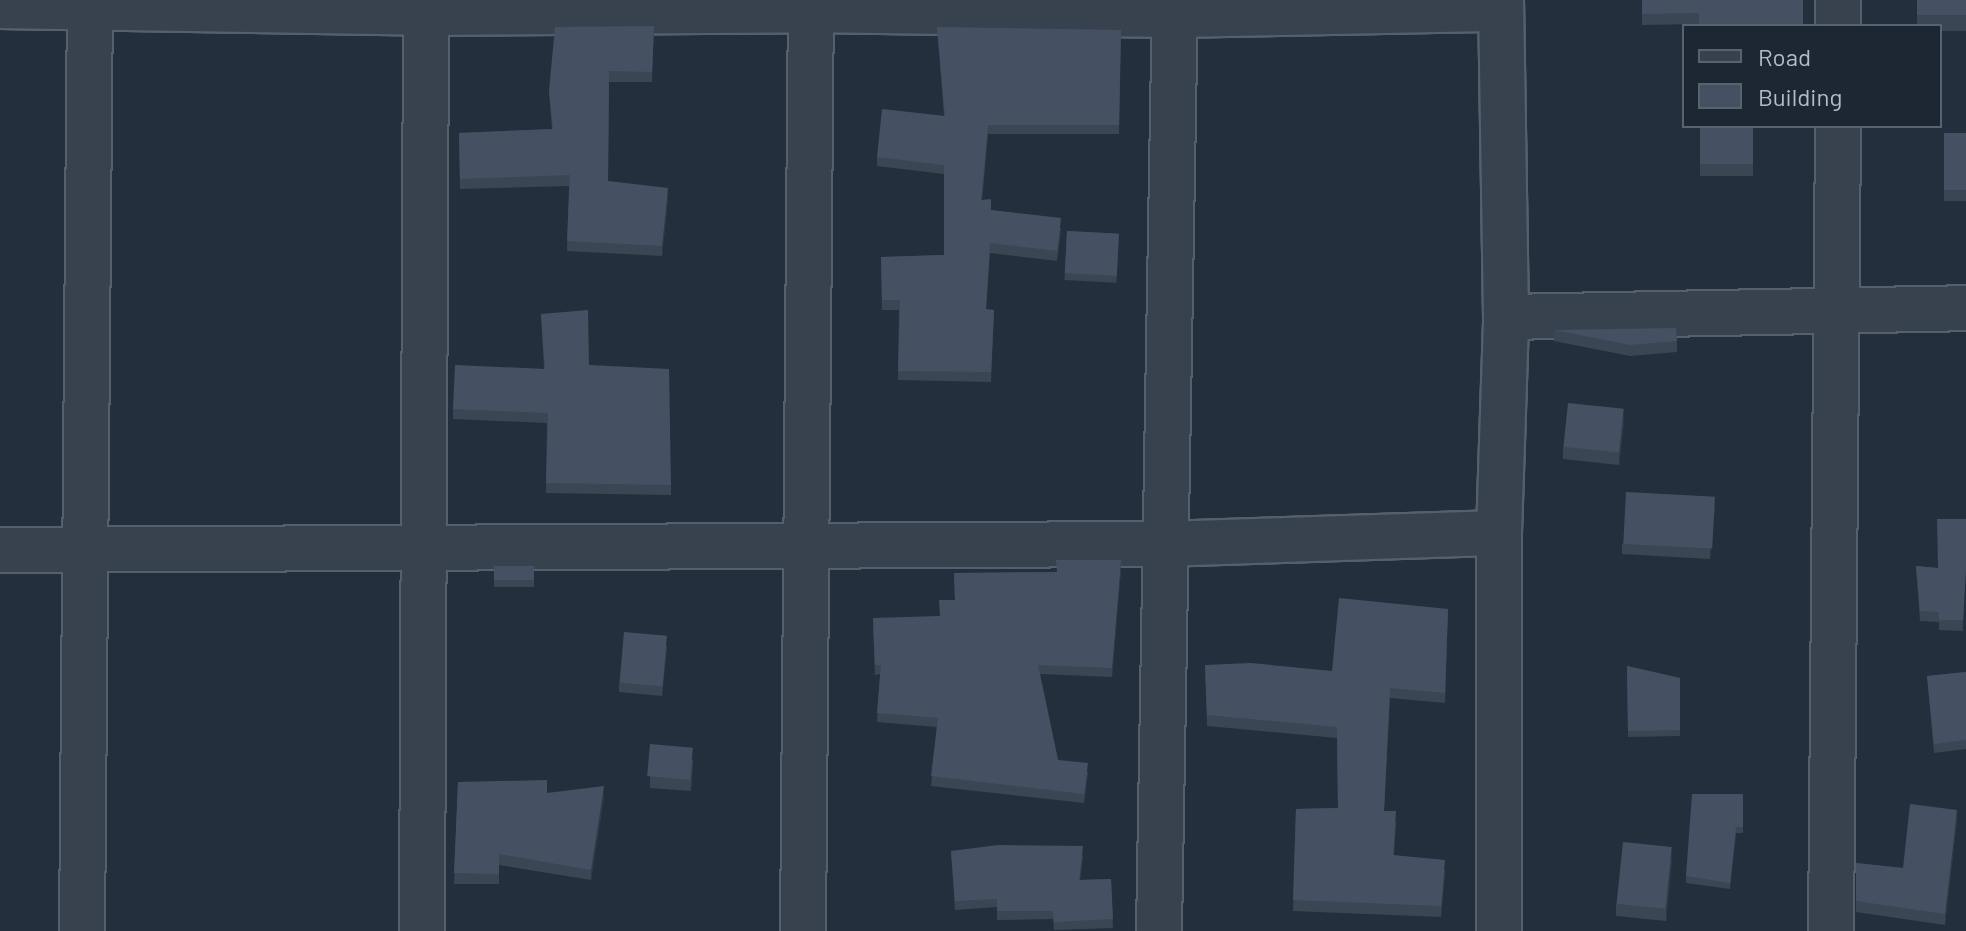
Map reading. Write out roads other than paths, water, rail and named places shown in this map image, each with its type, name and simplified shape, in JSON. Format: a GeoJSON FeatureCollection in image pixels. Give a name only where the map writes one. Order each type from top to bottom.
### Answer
{"type":"FeatureCollection","features":[{"type":"Feature","properties":{"kind":"street"},"geometry":{"type":"LineString","coordinates":[[1838,0],[1838,24]]}},
{"type":"Feature","properties":{"kind":"street"},"geometry":{"type":"LineString","coordinates":[[82,931],[90,4]]}},
{"type":"Feature","properties":{"kind":"street"},"geometry":{"type":"LineString","coordinates":[[803,931],[803,546],[811,5]]}},
{"type":"Feature","properties":{"kind":"street"},"geometry":{"type":"LineString","coordinates":[[0,6],[1501,5],[1506,317],[1499,533],[1499,931]]}},
{"type":"Feature","properties":{"kind":"street"},"geometry":{"type":"LineString","coordinates":[[422,931],[426,7]]}},
{"type":"Feature","properties":{"kind":"street"},"geometry":{"type":"LineString","coordinates":[[1159,931],[1163,544],[1175,7]]}},
{"type":"Feature","properties":{"kind":"street"},"geometry":{"type":"LineString","coordinates":[[1831,931],[1838,128]]}},
{"type":"Feature","properties":{"kind":"street"},"geometry":{"type":"LineString","coordinates":[[1506,317],[1966,308]]}},
{"type":"Feature","properties":{"kind":"street"},"geometry":{"type":"LineString","coordinates":[[0,550],[85,553],[1163,544],[1499,533]]}}]}
